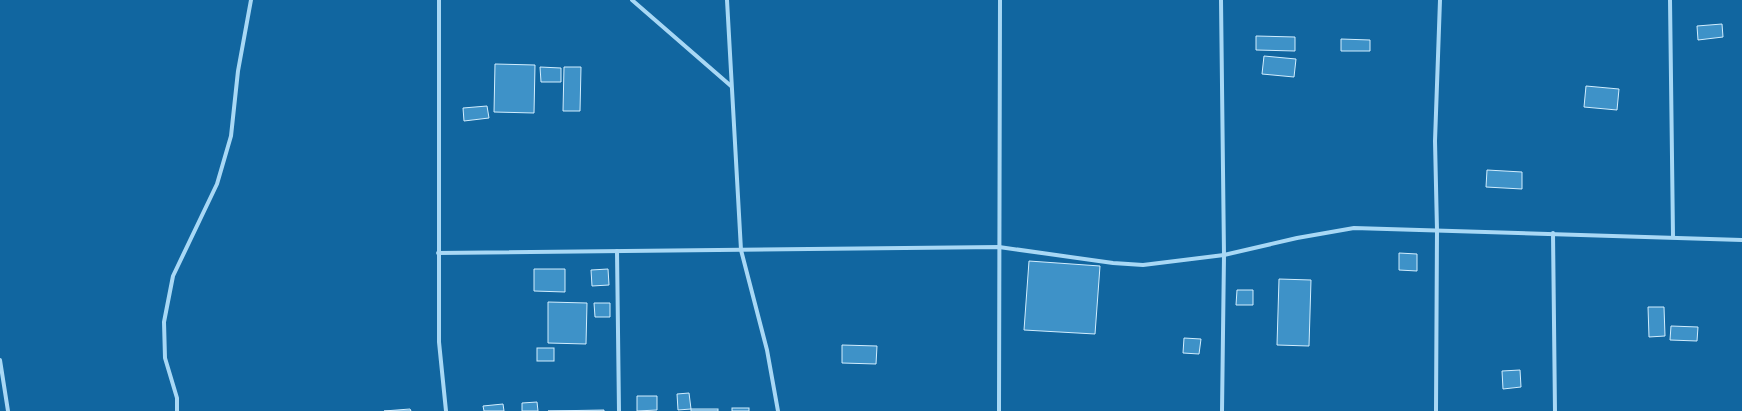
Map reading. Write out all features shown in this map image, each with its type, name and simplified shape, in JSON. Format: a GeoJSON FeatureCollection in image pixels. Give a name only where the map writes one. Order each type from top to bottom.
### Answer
{"type":"FeatureCollection","features":[{"type":"Feature","properties":{"kind":"street"},"geometry":{"type":"LineString","coordinates":[[177,411],[177,398],[165,358],[164,322],[173,276],[217,184],[231,136],[238,71],[251,0]]}},
{"type":"Feature","properties":{"kind":"street"},"geometry":{"type":"LineString","coordinates":[[439,0],[439,342],[446,411]]}},
{"type":"Feature","properties":{"kind":"street"},"geometry":{"type":"LineString","coordinates":[[632,0],[730,86]]}},
{"type":"Feature","properties":{"kind":"street"},"geometry":{"type":"LineString","coordinates":[[727,0],[730,86],[741,250],[767,350],[778,411]]}},
{"type":"Feature","properties":{"kind":"street"},"geometry":{"type":"LineString","coordinates":[[999,411],[1000,0]]}},
{"type":"Feature","properties":{"kind":"street"},"geometry":{"type":"LineString","coordinates":[[1221,0],[1224,255],[1222,411]]}},
{"type":"Feature","properties":{"kind":"street"},"geometry":{"type":"LineString","coordinates":[[1436,411],[1437,230],[1435,141],[1440,0]]}},
{"type":"Feature","properties":{"kind":"street"},"geometry":{"type":"LineString","coordinates":[[1670,0],[1673,236]]}},
{"type":"Feature","properties":{"kind":"street"},"geometry":{"type":"LineString","coordinates":[[438,253],[999,247],[1113,263],[1143,265],[1224,255],[1297,238],[1354,228],[1673,236],[1742,240]]}},
{"type":"Feature","properties":{"kind":"street"},"geometry":{"type":"LineString","coordinates":[[1553,233],[1555,411]]}},
{"type":"Feature","properties":{"kind":"street"},"geometry":{"type":"LineString","coordinates":[[617,251],[620,411]]}},
{"type":"Feature","properties":{"kind":"street"},"geometry":{"type":"LineString","coordinates":[[0,360],[8,411]]}},
{"type":"Feature","properties":{"kind":"building"},"geometry":{"type":"Polygon","coordinates":[[[1722,24],[1723,37],[1698,40],[1697,26],[1722,24]]]}},
{"type":"Feature","properties":{"kind":"building"},"geometry":{"type":"Polygon","coordinates":[[[1256,36],[1295,37],[1295,51],[1256,50],[1256,36]]]}},
{"type":"Feature","properties":{"kind":"building"},"geometry":{"type":"Polygon","coordinates":[[[1341,39],[1370,40],[1370,51],[1341,51],[1341,39]]]}},
{"type":"Feature","properties":{"kind":"building"},"geometry":{"type":"Polygon","coordinates":[[[1264,56],[1296,59],[1294,77],[1262,74],[1264,56]]]}},
{"type":"Feature","properties":{"kind":"building"},"geometry":{"type":"Polygon","coordinates":[[[495,64],[535,65],[534,113],[494,112],[495,64]]]}},
{"type":"Feature","properties":{"kind":"building"},"geometry":{"type":"Polygon","coordinates":[[[540,67],[561,68],[561,82],[541,82],[540,67]]]}},
{"type":"Feature","properties":{"kind":"building"},"geometry":{"type":"Polygon","coordinates":[[[564,67],[581,67],[580,111],[563,111],[564,67]]]}},
{"type":"Feature","properties":{"kind":"building"},"geometry":{"type":"Polygon","coordinates":[[[1586,86],[1619,89],[1617,110],[1584,107],[1586,86]]]}},
{"type":"Feature","properties":{"kind":"building"},"geometry":{"type":"Polygon","coordinates":[[[487,106],[489,118],[464,121],[463,108],[487,106]]]}},
{"type":"Feature","properties":{"kind":"building"},"geometry":{"type":"Polygon","coordinates":[[[1487,170],[1522,172],[1522,189],[1486,187],[1487,170]]]}},
{"type":"Feature","properties":{"kind":"building"},"geometry":{"type":"Polygon","coordinates":[[[1399,253],[1417,254],[1417,271],[1399,270],[1399,253]]]}},
{"type":"Feature","properties":{"kind":"building"},"geometry":{"type":"Polygon","coordinates":[[[1029,261],[1100,266],[1095,334],[1024,330],[1029,261]]]}},
{"type":"Feature","properties":{"kind":"building"},"geometry":{"type":"Polygon","coordinates":[[[534,269],[565,269],[565,292],[534,291],[534,269]]]}},
{"type":"Feature","properties":{"kind":"building"},"geometry":{"type":"Polygon","coordinates":[[[608,269],[609,285],[592,286],[591,270],[608,269]]]}},
{"type":"Feature","properties":{"kind":"building"},"geometry":{"type":"Polygon","coordinates":[[[1279,279],[1311,280],[1309,346],[1277,345],[1279,279]]]}},
{"type":"Feature","properties":{"kind":"building"},"geometry":{"type":"Polygon","coordinates":[[[1237,290],[1253,290],[1253,305],[1236,305],[1237,290]]]}},
{"type":"Feature","properties":{"kind":"building"},"geometry":{"type":"Polygon","coordinates":[[[548,302],[587,303],[586,344],[548,343],[548,302]]]}},
{"type":"Feature","properties":{"kind":"building"},"geometry":{"type":"Polygon","coordinates":[[[594,303],[610,303],[610,317],[595,317],[594,303]]]}},
{"type":"Feature","properties":{"kind":"building"},"geometry":{"type":"Polygon","coordinates":[[[1648,307],[1664,307],[1665,336],[1649,337],[1648,307]]]}},
{"type":"Feature","properties":{"kind":"building"},"geometry":{"type":"Polygon","coordinates":[[[1671,326],[1698,327],[1697,341],[1670,340],[1671,326]]]}},
{"type":"Feature","properties":{"kind":"building"},"geometry":{"type":"Polygon","coordinates":[[[1184,338],[1201,339],[1199,354],[1183,353],[1184,338]]]}},
{"type":"Feature","properties":{"kind":"building"},"geometry":{"type":"Polygon","coordinates":[[[842,345],[877,346],[876,364],[842,363],[842,345]]]}},
{"type":"Feature","properties":{"kind":"building"},"geometry":{"type":"Polygon","coordinates":[[[537,348],[554,348],[554,361],[537,361],[537,348]]]}},
{"type":"Feature","properties":{"kind":"building"},"geometry":{"type":"Polygon","coordinates":[[[1520,370],[1521,387],[1503,389],[1502,371],[1520,370]]]}},
{"type":"Feature","properties":{"kind":"building"},"geometry":{"type":"Polygon","coordinates":[[[689,393],[691,409],[678,410],[677,394],[689,393]]]}},
{"type":"Feature","properties":{"kind":"building"},"geometry":{"type":"Polygon","coordinates":[[[637,396],[657,396],[657,410],[637,411],[637,396]]]}},
{"type":"Feature","properties":{"kind":"building"},"geometry":{"type":"Polygon","coordinates":[[[537,402],[538,411],[522,411],[522,403],[537,402]]]}},
{"type":"Feature","properties":{"kind":"building"},"geometry":{"type":"Polygon","coordinates":[[[503,404],[504,411],[484,411],[483,406],[503,404]]]}},
{"type":"Feature","properties":{"kind":"building"},"geometry":{"type":"Polygon","coordinates":[[[732,408],[749,408],[749,411],[732,411],[732,408]]]}},
{"type":"Feature","properties":{"kind":"building"},"geometry":{"type":"Polygon","coordinates":[[[410,409],[411,411],[384,411],[410,409]]]}},
{"type":"Feature","properties":{"kind":"building"},"geometry":{"type":"Polygon","coordinates":[[[691,409],[718,409],[718,411],[691,411],[691,409]]]}},
{"type":"Feature","properties":{"kind":"building"},"geometry":{"type":"Polygon","coordinates":[[[604,410],[604,411],[548,411],[604,410]]]}}]}
